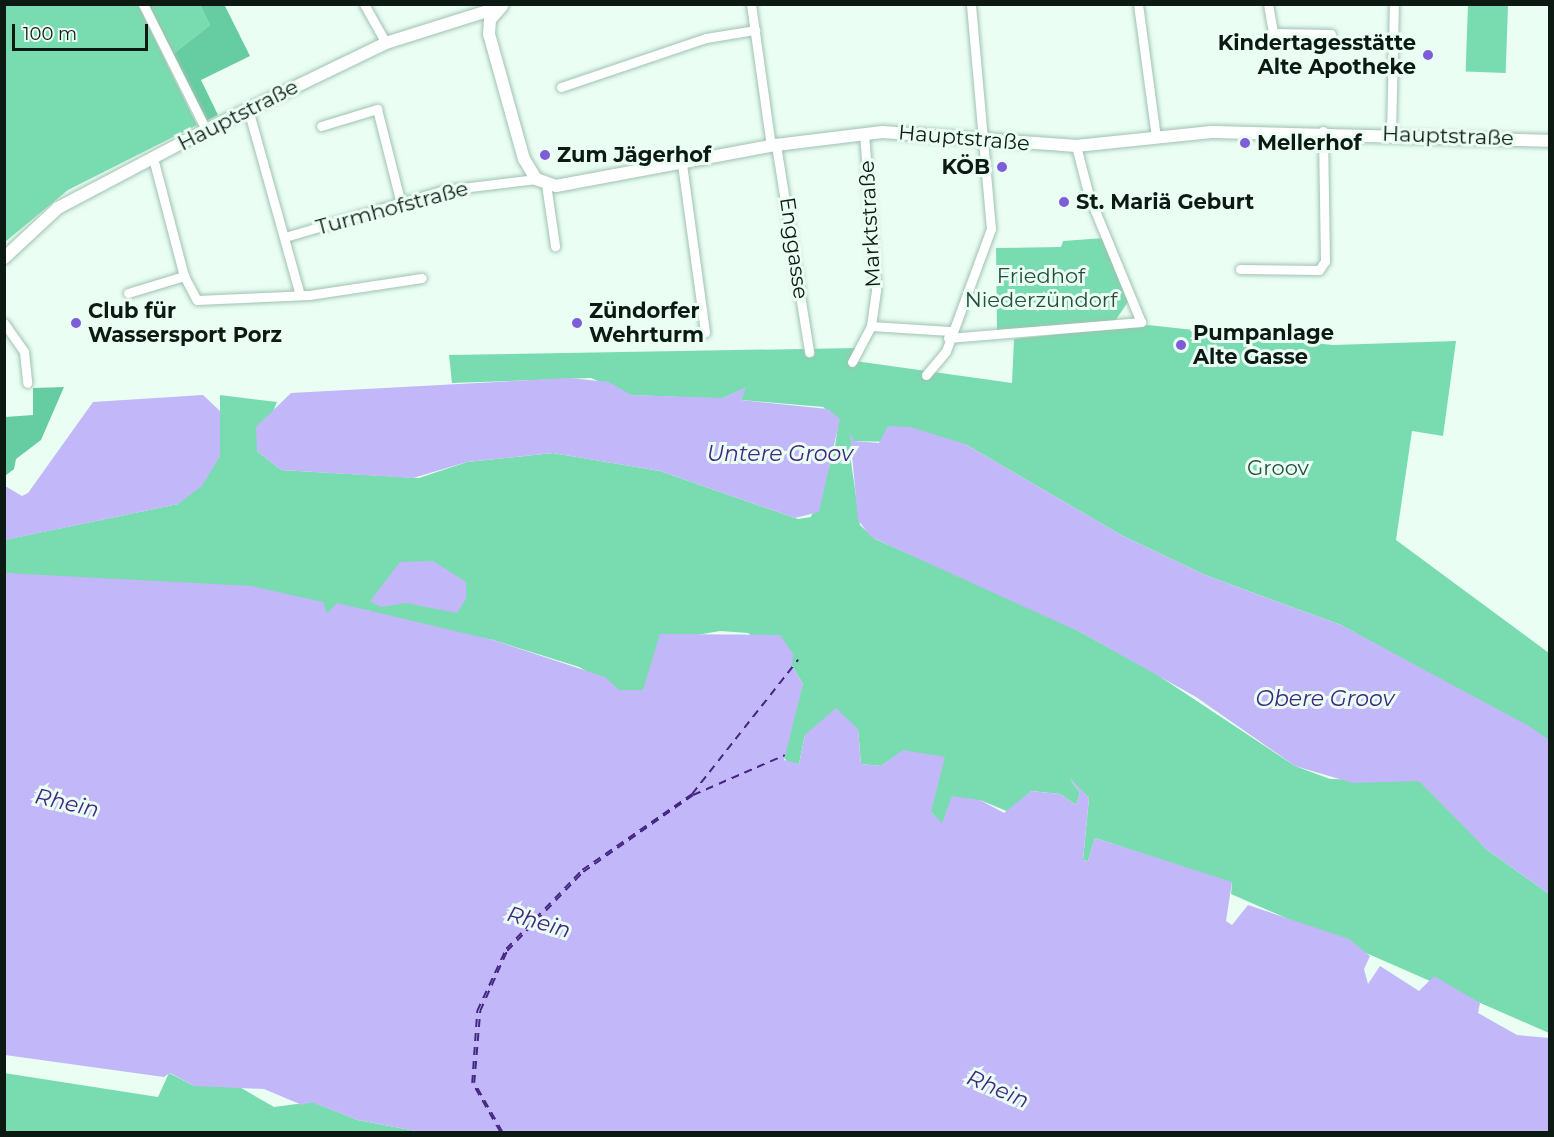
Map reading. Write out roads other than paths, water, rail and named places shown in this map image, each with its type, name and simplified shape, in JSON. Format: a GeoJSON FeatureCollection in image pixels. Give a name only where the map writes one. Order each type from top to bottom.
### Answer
{"type":"FeatureCollection","features":[{"type":"Feature","properties":{"kind":"main road","name":"Hauptstraße"},"geometry":{"type":"LineString","coordinates":[[4,258],[58,208],[206,130],[386,43],[504,5]]}},
{"type":"Feature","properties":{"kind":"main road"},"geometry":{"type":"LineString","coordinates":[[504,5],[490,20],[489,34],[524,159],[541,182]]}},
{"type":"Feature","properties":{"kind":"main road"},"geometry":{"type":"LineString","coordinates":[[459,20],[489,34]]}},
{"type":"Feature","properties":{"kind":"main road","name":"Hauptstraße"},"geometry":{"type":"LineString","coordinates":[[541,182],[682,164],[774,146],[864,133],[1076,146],[1211,132],[1323,131],[1550,141]]}},
{"type":"Feature","properties":{"kind":"street"},"geometry":{"type":"LineString","coordinates":[[143,4],[206,130]]}},
{"type":"Feature","properties":{"kind":"street"},"geometry":{"type":"LineString","coordinates":[[364,4],[386,43]]}},
{"type":"Feature","properties":{"kind":"street","name":"Enggasse"},"geometry":{"type":"LineString","coordinates":[[751,4],[763,89],[809,352]]}},
{"type":"Feature","properties":{"kind":"street"},"geometry":{"type":"LineString","coordinates":[[926,375],[946,351],[949,334],[989,242],[984,139],[971,4]]}},
{"type":"Feature","properties":{"kind":"street"},"geometry":{"type":"LineString","coordinates":[[1138,4],[1156,138]]}},
{"type":"Feature","properties":{"kind":"street"},"geometry":{"type":"LineString","coordinates":[[1268,4],[1273,33],[1331,34]]}},
{"type":"Feature","properties":{"kind":"street"},"geometry":{"type":"LineString","coordinates":[[1391,134],[1394,4]]}},
{"type":"Feature","properties":{"kind":"street"},"geometry":{"type":"LineString","coordinates":[[561,87],[706,38],[754,30]]}},
{"type":"Feature","properties":{"kind":"street"},"geometry":{"type":"LineString","coordinates":[[248,109],[300,295]]}},
{"type":"Feature","properties":{"kind":"street"},"geometry":{"type":"LineString","coordinates":[[321,126],[377,109],[401,204]]}},
{"type":"Feature","properties":{"kind":"street"},"geometry":{"type":"LineString","coordinates":[[1240,269],[1319,270],[1325,261],[1323,131]]}},
{"type":"Feature","properties":{"kind":"street","name":"Marktstraße"},"geometry":{"type":"LineString","coordinates":[[864,133],[876,251],[871,326]]}},
{"type":"Feature","properties":{"kind":"street"},"geometry":{"type":"LineString","coordinates":[[852,362],[856,347],[871,326],[949,334],[1141,322],[1089,196],[1076,146]]}},
{"type":"Feature","properties":{"kind":"street"},"geometry":{"type":"LineString","coordinates":[[153,158],[184,276],[197,300],[300,295],[422,278]]}},
{"type":"Feature","properties":{"kind":"street"},"geometry":{"type":"LineString","coordinates":[[682,164],[705,332]]}},
{"type":"Feature","properties":{"kind":"street"},"geometry":{"type":"LineString","coordinates":[[541,182],[555,246]]}},
{"type":"Feature","properties":{"kind":"street","name":"Turmhofstraße"},"geometry":{"type":"LineString","coordinates":[[285,237],[445,190],[541,182]]}},
{"type":"Feature","properties":{"kind":"street"},"geometry":{"type":"LineString","coordinates":[[128,293],[184,276]]}},
{"type":"Feature","properties":{"kind":"street"},"geometry":{"type":"LineString","coordinates":[[4,323],[24,352],[27,383]]}},
{"type":"Feature","properties":{"kind":"water","name":"Untere Groov"},"geometry":{"type":"Polygon","coordinates":[[[569,378],[609,382],[631,395],[723,398],[746,387],[741,400],[828,409],[840,419],[819,512],[795,518],[660,471],[553,453],[467,462],[413,478],[281,470],[257,451],[256,427],[291,393],[569,378]]]}},
{"type":"Feature","properties":{"kind":"water"},"geometry":{"type":"Polygon","coordinates":[[[203,395],[220,411],[220,456],[202,486],[178,504],[5,540],[5,486],[22,496],[28,493],[93,402],[203,395]]]}},
{"type":"Feature","properties":{"kind":"water","name":"Obere Groov"},"geometry":{"type":"Polygon","coordinates":[[[888,426],[910,427],[965,444],[1121,535],[1205,575],[1341,625],[1529,726],[1549,740],[1549,894],[1486,849],[1419,781],[1353,783],[1295,766],[1196,697],[1082,633],[871,537],[858,520],[850,433],[854,441],[879,443],[888,426]]]}},
{"type":"Feature","properties":{"kind":"water"},"geometry":{"type":"Polygon","coordinates":[[[433,561],[466,582],[466,599],[457,613],[406,603],[381,607],[370,601],[400,562],[433,561]]]}},
{"type":"Feature","properties":{"kind":"water","name":"Rhein"},"geometry":{"type":"Polygon","coordinates":[[[5,573],[251,586],[323,602],[327,614],[337,603],[493,640],[605,677],[619,690],[643,690],[660,634],[780,635],[793,654],[792,666],[803,684],[784,760],[799,764],[805,735],[836,708],[858,729],[861,764],[881,766],[903,750],[945,757],[931,812],[942,823],[952,796],[980,800],[1004,813],[1031,791],[1060,794],[1076,805],[1080,793],[1069,777],[1089,798],[1083,860],[1088,861],[1095,838],[1232,882],[1226,921],[1232,925],[1248,905],[1349,939],[1370,956],[1364,969],[1368,984],[1380,966],[1419,991],[1434,976],[1480,1003],[1478,1013],[1517,1035],[1549,1038],[1549,1132],[421,1132],[358,1120],[311,1102],[302,1105],[264,1089],[194,1086],[170,1073],[164,1077],[5,1055],[5,573]]]}},
{"type":"Feature","properties":{"kind":"place","name":"Kindertagesstätte Alte Apotheke"},"geometry":{"type":"Point","coordinates":[1428,55]}},
{"type":"Feature","properties":{"kind":"place","name":"Mellerhof"},"geometry":{"type":"Point","coordinates":[1245,143]}},
{"type":"Feature","properties":{"kind":"place","name":"Zum Jägerhof"},"geometry":{"type":"Point","coordinates":[545,155]}},
{"type":"Feature","properties":{"kind":"place","name":"KÖB"},"geometry":{"type":"Point","coordinates":[1002,167]}},
{"type":"Feature","properties":{"kind":"place","name":"St. Mariä Geburt"},"geometry":{"type":"Point","coordinates":[1064,202]}},
{"type":"Feature","properties":{"kind":"place","name":"Club für Wassersport Porz"},"geometry":{"type":"Point","coordinates":[76,323]}},
{"type":"Feature","properties":{"kind":"place","name":"Zündorfer Wehrturm"},"geometry":{"type":"Point","coordinates":[577,323]}},
{"type":"Feature","properties":{"kind":"place","name":"Pumpanlage Alte Gasse"},"geometry":{"type":"Point","coordinates":[1181,345]}},
{"type":"Feature","properties":{"kind":"park label","name":"Friedhof Niederzündorf"},"geometry":{"type":"Point","coordinates":[1041,288]}},
{"type":"Feature","properties":{"kind":"park label","name":"Groov"},"geometry":{"type":"Point","coordinates":[1278,468]}}]}
